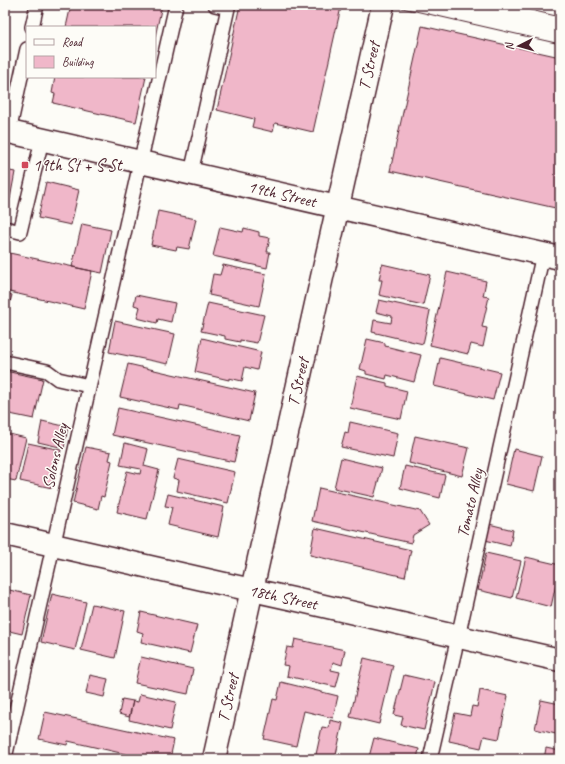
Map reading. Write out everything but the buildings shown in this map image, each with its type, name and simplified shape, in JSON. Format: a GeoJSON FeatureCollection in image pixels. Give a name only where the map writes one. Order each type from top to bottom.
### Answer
{"type":"FeatureCollection","features":[{"type":"Feature","properties":{"kind":"street","name":"T Street"},"geometry":{"type":"LineString","coordinates":[[214,759],[383,5]]}},
{"type":"Feature","properties":{"kind":"street","name":"19th Street"},"geometry":{"type":"LineString","coordinates":[[7,132],[140,161],[552,256]]}},
{"type":"Feature","properties":{"kind":"street","name":"18th Street"},"geometry":{"type":"LineString","coordinates":[[5,534],[560,660]]}},
{"type":"Feature","properties":{"kind":"lane"},"geometry":{"type":"LineString","coordinates":[[32,26],[37,5]]}},
{"type":"Feature","properties":{"kind":"lane","name":"Solons Alley"},"geometry":{"type":"LineString","coordinates":[[5,758],[176,5]]}},
{"type":"Feature","properties":{"kind":"lane"},"geometry":{"type":"LineString","coordinates":[[191,173],[228,8],[215,5]]}},
{"type":"Feature","properties":{"kind":"lane"},"geometry":{"type":"LineString","coordinates":[[7,132],[26,53]]}},
{"type":"Feature","properties":{"kind":"lane"},"geometry":{"type":"LineString","coordinates":[[5,228],[20,232],[42,140]]}},
{"type":"Feature","properties":{"kind":"lane","name":"Tomato Alley"},"geometry":{"type":"LineString","coordinates":[[430,759],[458,637],[552,256]]}},
{"type":"Feature","properties":{"kind":"lane"},"geometry":{"type":"LineString","coordinates":[[5,362],[47,371],[58,379],[89,386]]}},
{"type":"Feature","properties":{"kind":"tram line"},"geometry":{"type":"LineString","coordinates":[[389,5],[560,44]]}},
{"type":"Feature","properties":{"kind":"tram line"},"geometry":{"type":"LineString","coordinates":[[510,5],[560,17]]}},
{"type":"Feature","properties":{"kind":"place","name":"19th St + S St"},"geometry":{"type":"Point","coordinates":[25,165]}}]}
